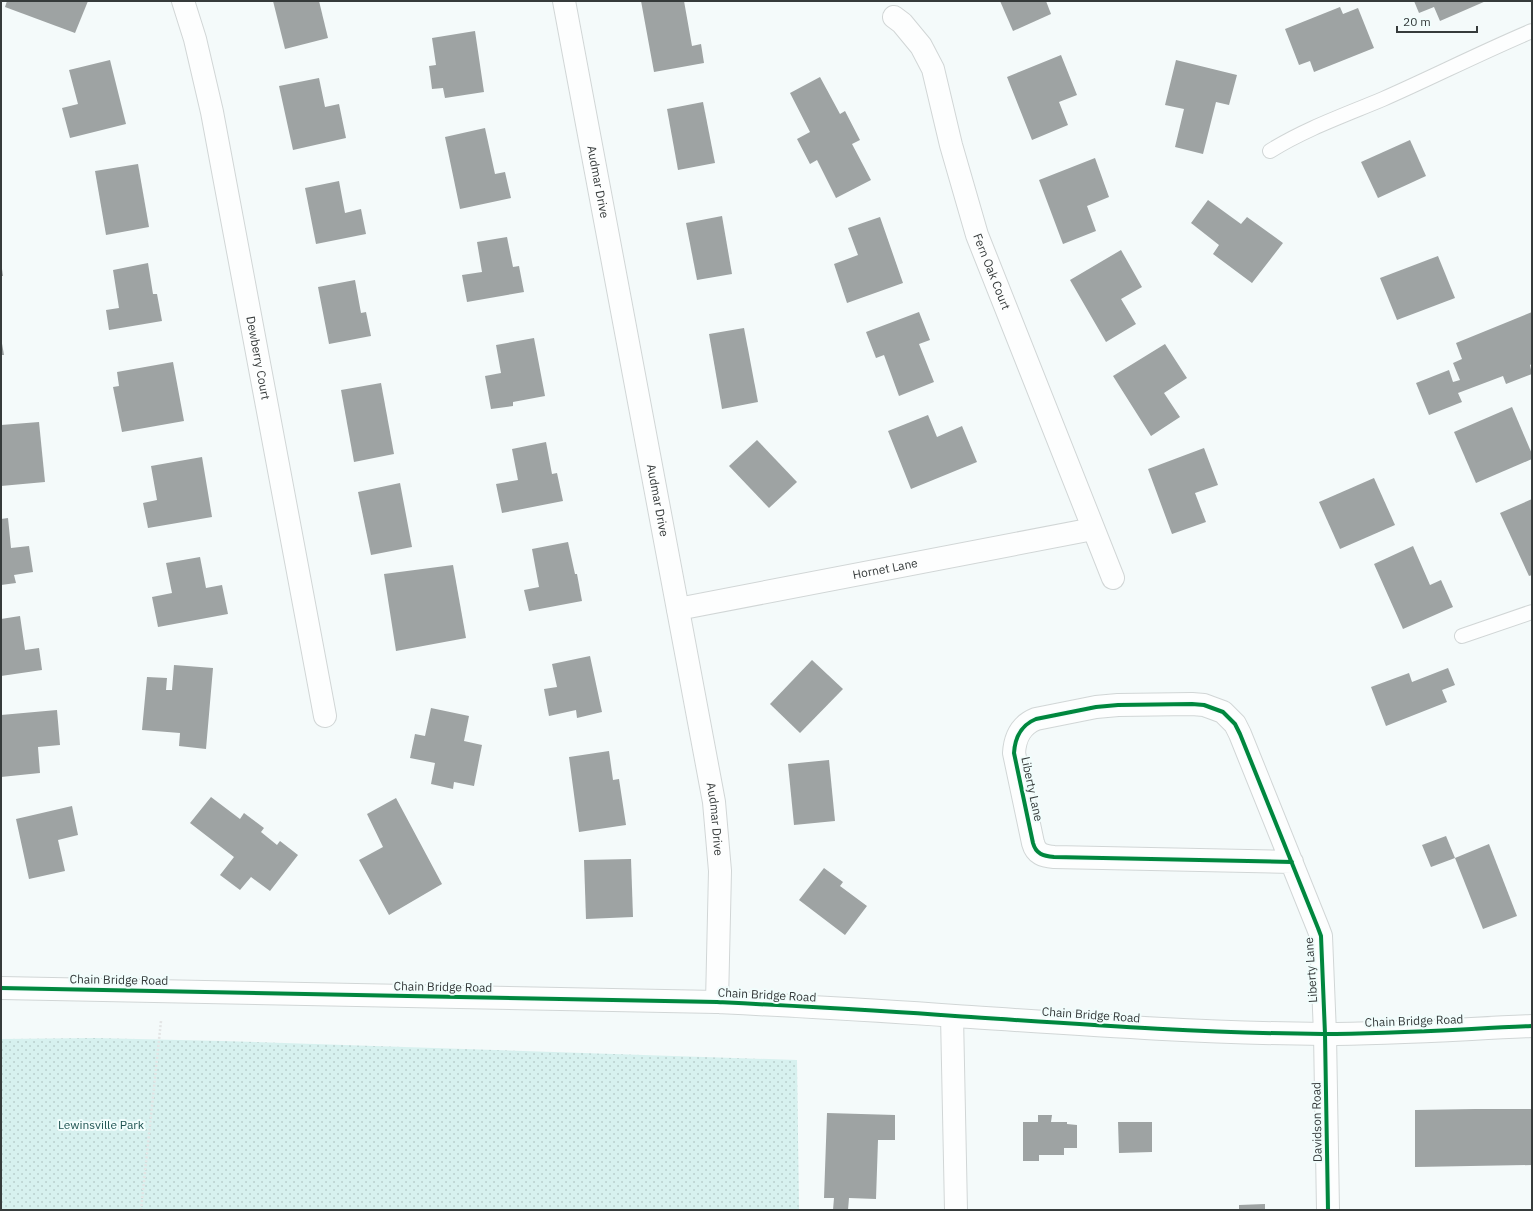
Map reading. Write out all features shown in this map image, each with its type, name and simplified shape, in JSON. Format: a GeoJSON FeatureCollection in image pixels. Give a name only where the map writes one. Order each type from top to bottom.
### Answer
{"type":"FeatureCollection","features":[{"type":"Feature","properties":{"kind":"street","name":"Dewberry Court"},"geometry":{"type":"LineString","coordinates":[[183,1],[196,39],[212,112],[325,716]]}},
{"type":"Feature","properties":{"kind":"street","name":"Audmar Drive"},"geometry":{"type":"LineString","coordinates":[[564,1],[714,802],[720,871],[717,1002]]}},
{"type":"Feature","properties":{"kind":"street","name":"Fern Oak Court"},"geometry":{"type":"LineString","coordinates":[[894,17],[921,46],[933,69],[951,145],[977,235],[1113,578]]}},
{"type":"Feature","properties":{"kind":"street","name":"Hornet Lane"},"geometry":{"type":"LineString","coordinates":[[678,609],[1093,529]]}},
{"type":"Feature","properties":{"kind":"street","name":"Liberty Lane"},"geometry":{"type":"LineString","coordinates":[[1292,862],[1054,857],[1041,855],[1034,848],[1014,752],[1016,739],[1019,732],[1029,722],[1036,719],[1118,705],[1204,705],[1222,712],[1235,724],[1292,862],[1321,936],[1325,1034]]}},
{"type":"Feature","properties":{"kind":"street","name":"Chain Bridge Road"},"geometry":{"type":"LineString","coordinates":[[1,988],[717,1002],[1133,1028],[1325,1034],[1532,1026]]}},
{"type":"Feature","properties":{"kind":"street"},"geometry":{"type":"LineString","coordinates":[[952,1016],[956,1210]]}},
{"type":"Feature","properties":{"kind":"street","name":"Davidson Road"},"geometry":{"type":"LineString","coordinates":[[1325,1034],[1328,1210]]}},
{"type":"Feature","properties":{"kind":"lane"},"geometry":{"type":"LineString","coordinates":[[1270,151],[1290,139],[1385,98],[1477,54],[1532,31]]}},
{"type":"Feature","properties":{"kind":"lane"},"geometry":{"type":"LineString","coordinates":[[1462,636],[1532,612]]}},
{"type":"Feature","properties":{"kind":"path"},"geometry":{"type":"LineString","coordinates":[[141,1210],[161,1021]]}},
{"type":"Feature","properties":{"kind":"green space","name":"Lewinsville Park"},"geometry":{"type":"Polygon","coordinates":[[[95,1038],[797,1060],[799,1210],[1,1210],[1,1039],[95,1038]]]}},
{"type":"Feature","properties":{"kind":"building"},"geometry":{"type":"Polygon","coordinates":[[[7,1],[88,1],[75,33],[5,7],[7,1]]]}},
{"type":"Feature","properties":{"kind":"building"},"geometry":{"type":"Polygon","coordinates":[[[273,1],[319,1],[328,38],[285,49],[273,1]]]}},
{"type":"Feature","properties":{"kind":"building"},"geometry":{"type":"Polygon","coordinates":[[[641,1],[684,1],[692,46],[701,44],[704,63],[654,72],[641,1]]]}},
{"type":"Feature","properties":{"kind":"building"},"geometry":{"type":"Polygon","coordinates":[[[1000,1],[1046,1],[1051,14],[1013,31],[1000,1]]]}},
{"type":"Feature","properties":{"kind":"building"},"geometry":{"type":"Polygon","coordinates":[[[1414,1],[1486,1],[1440,21],[1434,7],[1419,13],[1414,1]]]}},
{"type":"Feature","properties":{"kind":"building"},"geometry":{"type":"Polygon","coordinates":[[[1340,7],[1343,14],[1358,8],[1374,48],[1314,72],[1310,61],[1299,65],[1285,29],[1340,7]]]}},
{"type":"Feature","properties":{"kind":"building"},"geometry":{"type":"Polygon","coordinates":[[[475,31],[484,92],[445,98],[443,88],[432,89],[429,66],[436,65],[432,38],[475,31]]]}},
{"type":"Feature","properties":{"kind":"building"},"geometry":{"type":"Polygon","coordinates":[[[1061,55],[1077,95],[1059,102],[1068,125],[1032,140],[1007,77],[1061,55]]]}},
{"type":"Feature","properties":{"kind":"building"},"geometry":{"type":"Polygon","coordinates":[[[110,60],[126,124],[70,138],[62,108],[78,104],[69,70],[110,60]]]}},
{"type":"Feature","properties":{"kind":"building"},"geometry":{"type":"Polygon","coordinates":[[[1176,60],[1237,75],[1229,105],[1216,102],[1203,154],[1175,147],[1184,109],[1165,105],[1176,60]]]}},
{"type":"Feature","properties":{"kind":"building"},"geometry":{"type":"Polygon","coordinates":[[[820,77],[840,114],[845,111],[860,140],[852,144],[871,180],[836,198],[817,160],[810,164],[797,139],[810,132],[790,93],[820,77]]]}},
{"type":"Feature","properties":{"kind":"building"},"geometry":{"type":"Polygon","coordinates":[[[319,78],[325,107],[339,104],[346,138],[293,150],[279,86],[319,78]]]}},
{"type":"Feature","properties":{"kind":"building"},"geometry":{"type":"Polygon","coordinates":[[[703,102],[715,163],[678,170],[667,109],[703,102]]]}},
{"type":"Feature","properties":{"kind":"building"},"geometry":{"type":"Polygon","coordinates":[[[485,128],[495,174],[505,172],[511,198],[460,209],[445,137],[485,128]]]}},
{"type":"Feature","properties":{"kind":"building"},"geometry":{"type":"Polygon","coordinates":[[[1410,140],[1426,176],[1378,198],[1361,162],[1410,140]]]}},
{"type":"Feature","properties":{"kind":"building"},"geometry":{"type":"Polygon","coordinates":[[[1095,158],[1109,197],[1087,206],[1096,231],[1063,244],[1039,180],[1095,158]]]}},
{"type":"Feature","properties":{"kind":"building"},"geometry":{"type":"Polygon","coordinates":[[[138,164],[149,227],[106,235],[95,171],[138,164]]]}},
{"type":"Feature","properties":{"kind":"building"},"geometry":{"type":"Polygon","coordinates":[[[339,181],[345,213],[361,209],[366,234],[316,244],[305,188],[339,181]]]}},
{"type":"Feature","properties":{"kind":"building"},"geometry":{"type":"Polygon","coordinates":[[[1208,200],[1241,224],[1247,217],[1283,243],[1252,283],[1213,254],[1219,245],[1191,223],[1208,200]]]}},
{"type":"Feature","properties":{"kind":"building"},"geometry":{"type":"Polygon","coordinates":[[[722,216],[732,274],[697,280],[686,223],[722,216]]]}},
{"type":"Feature","properties":{"kind":"building"},"geometry":{"type":"Polygon","coordinates":[[[880,217],[903,283],[847,303],[834,264],[858,255],[848,228],[880,217]]]}},
{"type":"Feature","properties":{"kind":"building"},"geometry":{"type":"Polygon","coordinates":[[[507,237],[513,267],[519,266],[524,292],[467,302],[462,275],[482,272],[477,242],[507,237]]]}},
{"type":"Feature","properties":{"kind":"building"},"geometry":{"type":"Polygon","coordinates":[[[1121,250],[1142,287],[1121,299],[1136,324],[1106,342],[1070,280],[1121,250]]]}},
{"type":"Feature","properties":{"kind":"building"},"geometry":{"type":"Polygon","coordinates":[[[1438,256],[1455,298],[1397,320],[1380,278],[1438,256]]]}},
{"type":"Feature","properties":{"kind":"building"},"geometry":{"type":"Polygon","coordinates":[[[1,262],[3,276],[1,276],[1,262]]]}},
{"type":"Feature","properties":{"kind":"building"},"geometry":{"type":"Polygon","coordinates":[[[148,263],[153,294],[157,294],[162,321],[109,330],[106,310],[119,308],[113,270],[148,263]]]}},
{"type":"Feature","properties":{"kind":"building"},"geometry":{"type":"Polygon","coordinates":[[[355,280],[361,313],[366,312],[371,336],[329,344],[318,287],[355,280]]]}},
{"type":"Feature","properties":{"kind":"building"},"geometry":{"type":"Polygon","coordinates":[[[919,312],[930,340],[919,344],[934,382],[899,396],[884,355],[876,358],[866,332],[919,312]]]}},
{"type":"Feature","properties":{"kind":"building"},"geometry":{"type":"Polygon","coordinates":[[[1532,312],[1532,364],[1530,365],[1532,374],[1506,384],[1503,376],[1458,393],[1462,402],[1429,415],[1416,383],[1449,370],[1453,382],[1460,380],[1453,363],[1462,359],[1456,343],[1532,312]]]}},
{"type":"Feature","properties":{"kind":"building"},"geometry":{"type":"Polygon","coordinates":[[[744,328],[758,402],[722,409],[709,334],[744,328]]]}},
{"type":"Feature","properties":{"kind":"building"},"geometry":{"type":"Polygon","coordinates":[[[1,338],[4,355],[1,355],[1,338]]]}},
{"type":"Feature","properties":{"kind":"building"},"geometry":{"type":"Polygon","coordinates":[[[534,338],[545,396],[513,402],[513,406],[491,409],[485,376],[501,373],[496,345],[534,338]]]}},
{"type":"Feature","properties":{"kind":"building"},"geometry":{"type":"Polygon","coordinates":[[[1165,344],[1187,378],[1164,393],[1180,417],[1151,436],[1113,376],[1165,344]]]}},
{"type":"Feature","properties":{"kind":"building"},"geometry":{"type":"Polygon","coordinates":[[[173,362],[184,421],[122,432],[113,387],[119,386],[117,372],[173,362]]]}},
{"type":"Feature","properties":{"kind":"building"},"geometry":{"type":"Polygon","coordinates":[[[381,383],[394,454],[354,462],[341,390],[381,383]]]}},
{"type":"Feature","properties":{"kind":"building"},"geometry":{"type":"Polygon","coordinates":[[[1512,407],[1532,454],[1532,459],[1476,483],[1454,432],[1512,407]]]}},
{"type":"Feature","properties":{"kind":"building"},"geometry":{"type":"Polygon","coordinates":[[[928,415],[937,437],[962,426],[977,462],[911,489],[888,431],[928,415]]]}},
{"type":"Feature","properties":{"kind":"building"},"geometry":{"type":"Polygon","coordinates":[[[39,422],[45,482],[1,486],[1,425],[39,422]]]}},
{"type":"Feature","properties":{"kind":"building"},"geometry":{"type":"Polygon","coordinates":[[[757,440],[797,482],[769,508],[729,466],[757,440]]]}},
{"type":"Feature","properties":{"kind":"building"},"geometry":{"type":"Polygon","coordinates":[[[546,442],[552,474],[557,473],[563,501],[502,513],[496,484],[518,480],[512,449],[546,442]]]}},
{"type":"Feature","properties":{"kind":"building"},"geometry":{"type":"Polygon","coordinates":[[[1204,448],[1218,485],[1195,493],[1206,522],[1172,534],[1148,469],[1204,448]]]}},
{"type":"Feature","properties":{"kind":"building"},"geometry":{"type":"Polygon","coordinates":[[[202,457],[212,517],[148,528],[143,503],[157,500],[151,466],[202,457]]]}},
{"type":"Feature","properties":{"kind":"building"},"geometry":{"type":"Polygon","coordinates":[[[1374,478],[1395,525],[1340,549],[1319,502],[1374,478]]]}},
{"type":"Feature","properties":{"kind":"building"},"geometry":{"type":"Polygon","coordinates":[[[400,483],[412,547],[371,555],[358,492],[400,483]]]}},
{"type":"Feature","properties":{"kind":"building"},"geometry":{"type":"Polygon","coordinates":[[[1532,499],[1532,575],[1529,576],[1500,513],[1532,499]]]}},
{"type":"Feature","properties":{"kind":"building"},"geometry":{"type":"Polygon","coordinates":[[[8,518],[11,548],[29,546],[33,572],[14,575],[16,583],[1,585],[1,519],[8,518]]]}},
{"type":"Feature","properties":{"kind":"building"},"geometry":{"type":"Polygon","coordinates":[[[568,542],[575,574],[577,574],[582,601],[529,611],[524,590],[539,587],[532,549],[568,542]]]}},
{"type":"Feature","properties":{"kind":"building"},"geometry":{"type":"Polygon","coordinates":[[[1413,546],[1430,585],[1441,580],[1453,607],[1403,629],[1374,564],[1413,546]]]}},
{"type":"Feature","properties":{"kind":"building"},"geometry":{"type":"Polygon","coordinates":[[[200,557],[206,588],[222,585],[228,614],[158,627],[152,597],[172,593],[166,563],[200,557]]]}},
{"type":"Feature","properties":{"kind":"building"},"geometry":{"type":"Polygon","coordinates":[[[453,565],[466,638],[396,651],[384,574],[453,565]]]}},
{"type":"Feature","properties":{"kind":"building"},"geometry":{"type":"Polygon","coordinates":[[[20,616],[25,650],[39,648],[42,670],[1,676],[1,619],[20,616]]]}},
{"type":"Feature","properties":{"kind":"building"},"geometry":{"type":"Polygon","coordinates":[[[590,656],[602,712],[577,718],[576,710],[549,716],[544,689],[557,687],[552,664],[590,656]]]}},
{"type":"Feature","properties":{"kind":"building"},"geometry":{"type":"Polygon","coordinates":[[[812,660],[843,689],[800,733],[770,704],[812,660]]]}},
{"type":"Feature","properties":{"kind":"building"},"geometry":{"type":"Polygon","coordinates":[[[174,665],[213,668],[206,749],[179,746],[180,733],[142,730],[147,677],[167,678],[166,690],[172,690],[174,665]]]}},
{"type":"Feature","properties":{"kind":"building"},"geometry":{"type":"Polygon","coordinates":[[[1448,668],[1455,685],[1442,690],[1447,702],[1386,726],[1371,687],[1409,673],[1412,682],[1448,668]]]}},
{"type":"Feature","properties":{"kind":"building"},"geometry":{"type":"Polygon","coordinates":[[[431,708],[469,716],[464,741],[482,745],[474,786],[454,782],[453,789],[431,784],[435,763],[410,758],[415,734],[425,736],[431,708]]]}},
{"type":"Feature","properties":{"kind":"building"},"geometry":{"type":"Polygon","coordinates":[[[57,710],[60,745],[38,747],[40,773],[1,777],[1,715],[57,710]]]}},
{"type":"Feature","properties":{"kind":"building"},"geometry":{"type":"Polygon","coordinates":[[[609,751],[613,780],[619,779],[626,825],[579,832],[569,757],[609,751]]]}},
{"type":"Feature","properties":{"kind":"building"},"geometry":{"type":"Polygon","coordinates":[[[829,760],[835,821],[794,825],[788,764],[829,760]]]}},
{"type":"Feature","properties":{"kind":"building"},"geometry":{"type":"Polygon","coordinates":[[[211,797],[240,819],[244,813],[264,828],[261,832],[277,845],[280,841],[298,855],[270,891],[251,877],[240,890],[220,875],[234,857],[190,823],[211,797]]]}},
{"type":"Feature","properties":{"kind":"building"},"geometry":{"type":"Polygon","coordinates":[[[396,798],[442,884],[389,915],[359,860],[383,847],[367,814],[396,798]]]}},
{"type":"Feature","properties":{"kind":"building"},"geometry":{"type":"Polygon","coordinates":[[[72,806],[78,835],[58,840],[65,871],[29,879],[16,819],[72,806]]]}},
{"type":"Feature","properties":{"kind":"building"},"geometry":{"type":"Polygon","coordinates":[[[1446,836],[1455,858],[1431,867],[1422,845],[1446,836]]]}},
{"type":"Feature","properties":{"kind":"building"},"geometry":{"type":"Polygon","coordinates":[[[1489,844],[1517,916],[1483,929],[1455,858],[1489,844]]]}},
{"type":"Feature","properties":{"kind":"building"},"geometry":{"type":"Polygon","coordinates":[[[631,859],[633,917],[586,919],[584,860],[631,859]]]}},
{"type":"Feature","properties":{"kind":"building"},"geometry":{"type":"Polygon","coordinates":[[[824,868],[843,882],[840,886],[867,906],[845,935],[799,900],[824,868]]]}},
{"type":"Feature","properties":{"kind":"building"},"geometry":{"type":"Polygon","coordinates":[[[1532,1109],[1532,1165],[1415,1167],[1415,1110],[1532,1109]]]}},
{"type":"Feature","properties":{"kind":"building"},"geometry":{"type":"Polygon","coordinates":[[[827,1113],[895,1115],[895,1140],[878,1140],[876,1199],[849,1198],[848,1210],[833,1210],[834,1198],[824,1198],[827,1113]]]}},
{"type":"Feature","properties":{"kind":"building"},"geometry":{"type":"Polygon","coordinates":[[[1038,1115],[1052,1115],[1051,1122],[1067,1122],[1067,1124],[1077,1125],[1077,1148],[1064,1148],[1064,1155],[1039,1155],[1039,1161],[1023,1161],[1023,1122],[1038,1122],[1038,1115]]]}},
{"type":"Feature","properties":{"kind":"building"},"geometry":{"type":"Polygon","coordinates":[[[1118,1122],[1152,1122],[1152,1152],[1119,1153],[1118,1122]]]}},
{"type":"Feature","properties":{"kind":"building"},"geometry":{"type":"Polygon","coordinates":[[[1265,1204],[1265,1210],[1239,1210],[1239,1205],[1265,1204]]]}},
{"type":"Feature","properties":{"kind":"cycle path"},"geometry":{"type":"LineString","coordinates":[[1292,862],[1054,857],[1040,854],[1034,847],[1014,753],[1017,737],[1026,725],[1036,719],[1096,707],[1118,705],[1204,705],[1223,712],[1235,724],[1240,734],[1318,928],[1321,936],[1325,1034],[1328,1210]]}},
{"type":"Feature","properties":{"kind":"cycle path"},"geometry":{"type":"LineString","coordinates":[[1,988],[717,1002],[1139,1028],[1231,1032],[1323,1034],[1375,1033],[1532,1026]]}}]}
